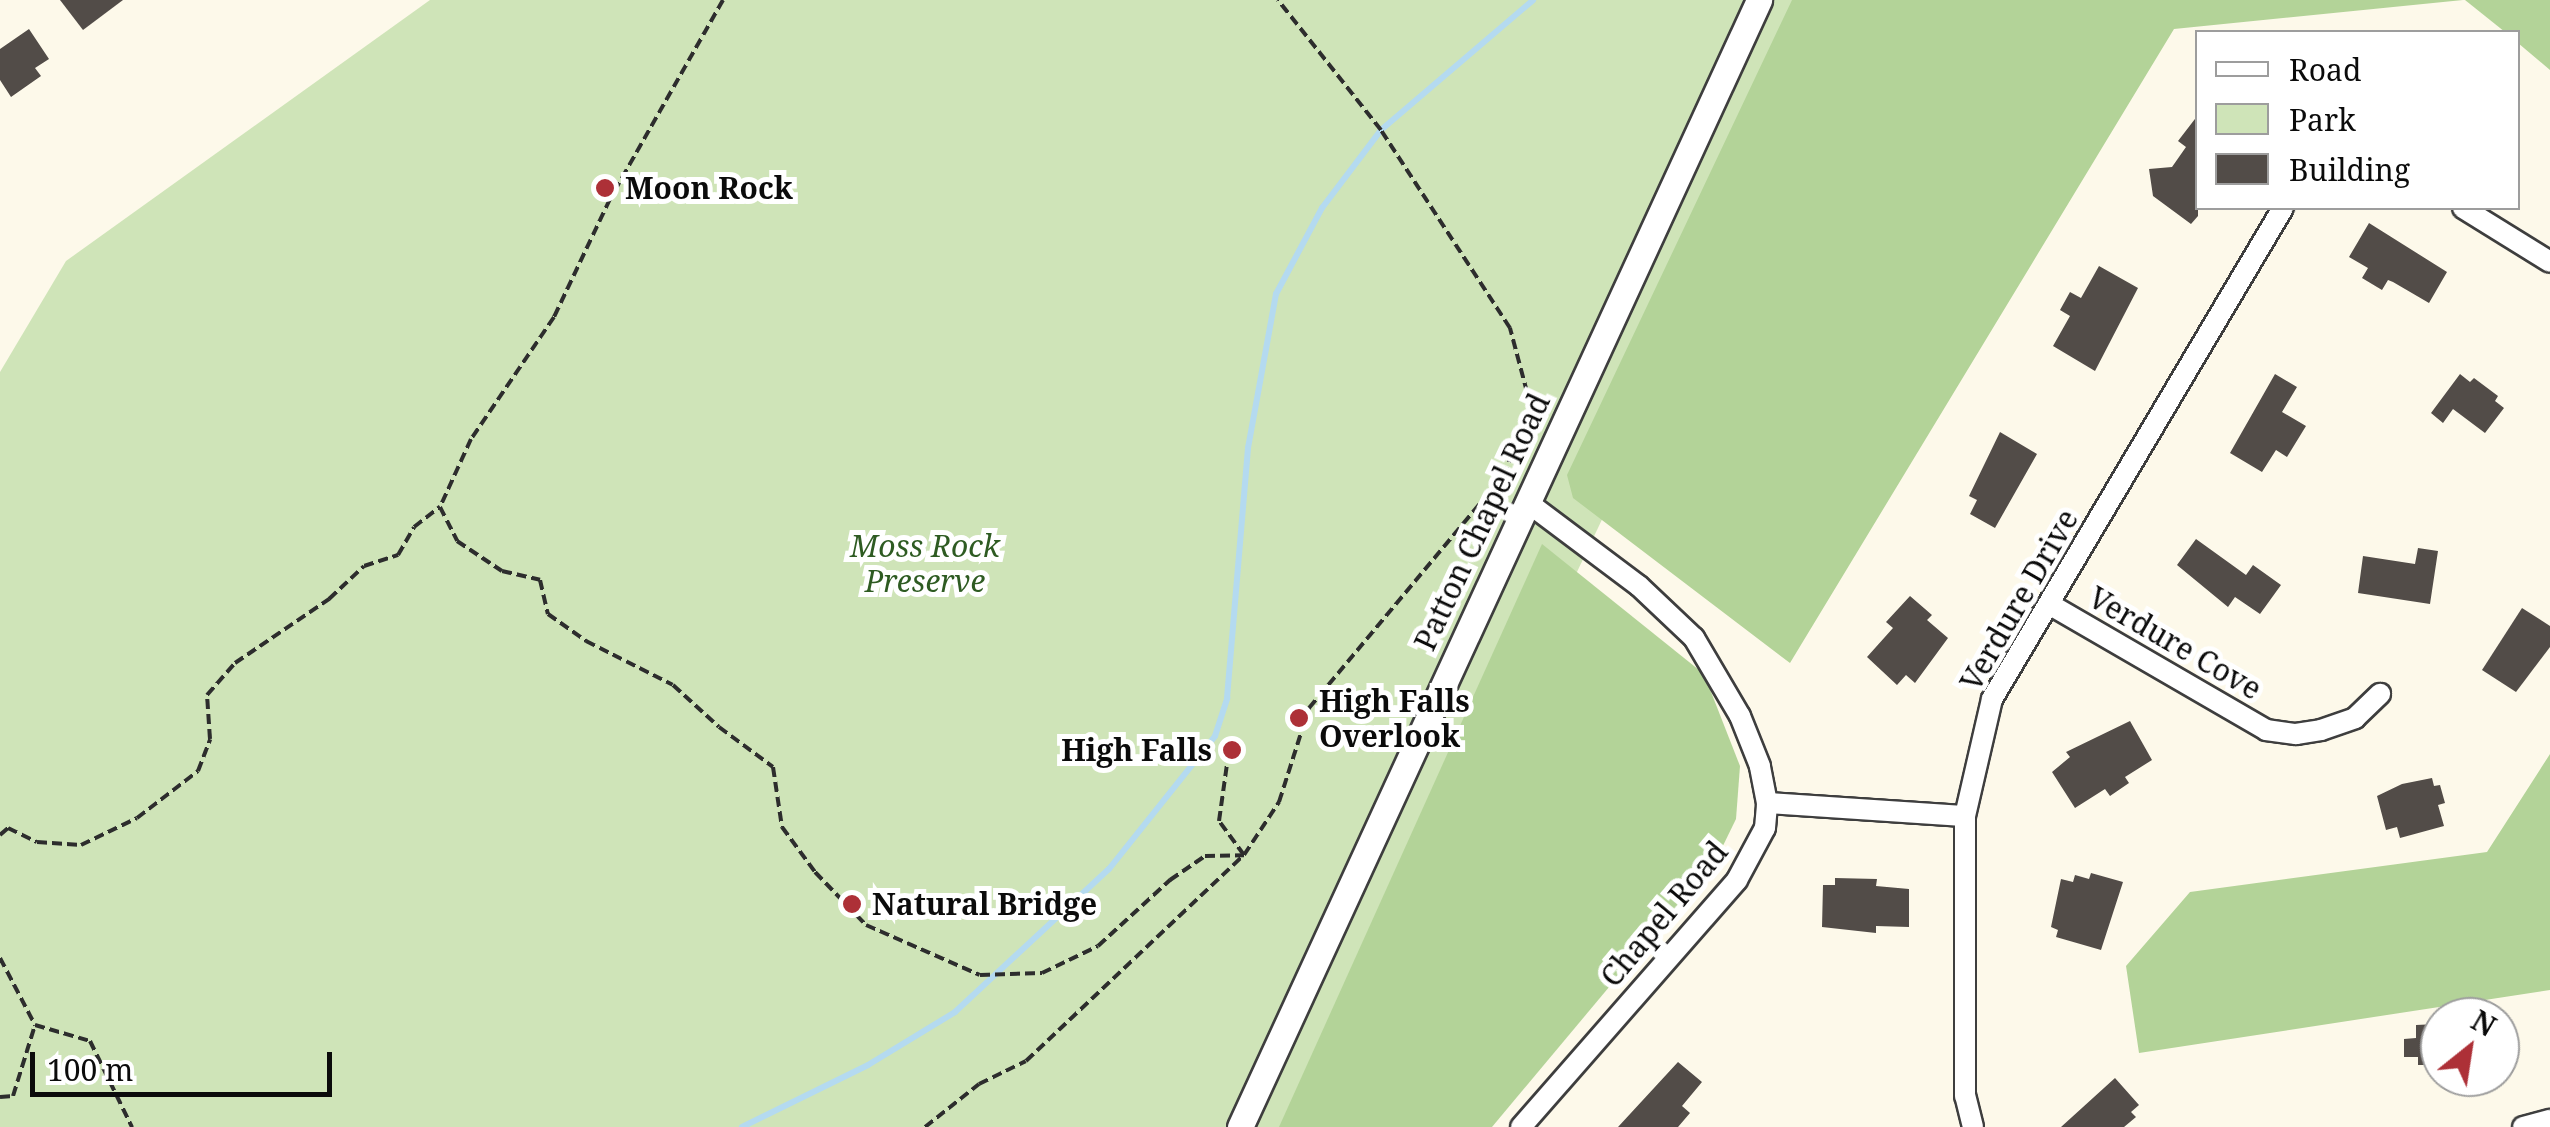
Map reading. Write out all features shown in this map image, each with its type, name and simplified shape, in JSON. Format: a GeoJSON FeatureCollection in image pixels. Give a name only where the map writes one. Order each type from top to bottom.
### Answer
{"type":"FeatureCollection","features":[{"type":"Feature","properties":{"kind":"street","name":"Patton Chapel Road"},"geometry":{"type":"LineString","coordinates":[[1240,1127],[1759,0]]}},
{"type":"Feature","properties":{"kind":"street","name":"Verdure Drive"},"geometry":{"type":"LineString","coordinates":[[1973,1127],[1965,1096],[1965,816],[1992,699],[2282,210]]}},
{"type":"Feature","properties":{"kind":"street"},"geometry":{"type":"LineString","coordinates":[[2466,210],[2550,262]]}},
{"type":"Feature","properties":{"kind":"street","name":"Chapel Road"},"geometry":{"type":"LineString","coordinates":[[1521,1127],[1736,880],[1766,828],[1767,803],[1760,766],[1740,716],[1694,638],[1639,586],[1528,502]]}},
{"type":"Feature","properties":{"kind":"street","name":"Verdure Cove"},"geometry":{"type":"LineString","coordinates":[[2050,604],[2266,730],[2296,734],[2320,730],[2355,718],[2380,694]]}},
{"type":"Feature","properties":{"kind":"street"},"geometry":{"type":"LineString","coordinates":[[1767,803],[1965,816]]}},
{"type":"Feature","properties":{"kind":"street"},"geometry":{"type":"LineString","coordinates":[[2523,1127],[2550,1120]]}},
{"type":"Feature","properties":{"kind":"path"},"geometry":{"type":"LineString","coordinates":[[0,836],[8,828],[37,842],[81,845],[137,818],[198,771],[210,739],[207,694],[235,663],[329,599],[364,566],[398,555],[414,527],[440,507],[472,439],[554,317],[610,199],[723,0]]}},
{"type":"Feature","properties":{"kind":"path"},"geometry":{"type":"LineString","coordinates":[[925,1127],[979,1084],[1026,1060],[1244,855],[1279,802],[1310,708],[1503,476],[1531,407],[1510,328],[1381,130],[1278,0]]}},
{"type":"Feature","properties":{"kind":"path"},"geometry":{"type":"LineString","coordinates":[[440,507],[457,541],[502,570],[540,580],[548,614],[586,641],[673,685],[719,728],[773,766],[782,827],[815,872],[866,925],[980,975],[1042,973],[1098,946],[1170,880],[1205,856],[1244,855]]}},
{"type":"Feature","properties":{"kind":"path"},"geometry":{"type":"LineString","coordinates":[[1228,757],[1219,821],[1244,855]]}},
{"type":"Feature","properties":{"kind":"path"},"geometry":{"type":"LineString","coordinates":[[0,958],[35,1025],[13,1096],[0,1097]]}},
{"type":"Feature","properties":{"kind":"path"},"geometry":{"type":"LineString","coordinates":[[35,1025],[90,1041],[132,1127]]}},
{"type":"Feature","properties":{"kind":"green space","name":"Moss Rock Preserve"},"geometry":{"type":"Polygon","coordinates":[[[430,0],[1850,0],[1312,1127],[0,1127],[0,372],[66,261],[430,0]]]}},
{"type":"Feature","properties":{"kind":"green space"},"geometry":{"type":"Polygon","coordinates":[[[1792,0],[2463,0],[2174,29],[1790,663],[1573,498],[1567,475],[1792,0]]]}},
{"type":"Feature","properties":{"kind":"green space"},"geometry":{"type":"Polygon","coordinates":[[[2465,0],[2550,0],[2550,70],[2520,45],[2520,30],[2502,30],[2465,0]]]}},
{"type":"Feature","properties":{"kind":"green space"},"geometry":{"type":"Polygon","coordinates":[[[1542,544],[1704,674],[1740,766],[1736,819],[1717,858],[1492,1127],[1279,1127],[1542,544]]]}},
{"type":"Feature","properties":{"kind":"green space"},"geometry":{"type":"Polygon","coordinates":[[[2550,754],[2550,990],[2504,997],[2420,997],[2420,1010],[2139,1053],[2126,966],[2190,892],[2487,852],[2550,754]]]}},
{"type":"Feature","properties":{"kind":"building"},"geometry":{"type":"Polygon","coordinates":[[[60,0],[123,0],[83,30],[60,0]]]}},
{"type":"Feature","properties":{"kind":"building"},"geometry":{"type":"Polygon","coordinates":[[[29,29],[49,59],[35,68],[41,76],[11,97],[0,80],[0,49],[29,29]]]}},
{"type":"Feature","properties":{"kind":"building"},"geometry":{"type":"Polygon","coordinates":[[[2195,119],[2198,216],[2191,224],[2153,196],[2149,169],[2172,167],[2186,147],[2178,141],[2195,119]]]}},
{"type":"Feature","properties":{"kind":"building"},"geometry":{"type":"Polygon","coordinates":[[[2369,223],[2447,272],[2429,303],[2388,280],[2382,290],[2362,278],[2368,268],[2349,257],[2369,223]]]}},
{"type":"Feature","properties":{"kind":"building"},"geometry":{"type":"Polygon","coordinates":[[[2099,266],[2138,288],[2095,371],[2053,346],[2070,316],[2060,310],[2070,292],[2081,298],[2099,266]]]}},
{"type":"Feature","properties":{"kind":"building"},"geometry":{"type":"Polygon","coordinates":[[[2275,374],[2297,387],[2282,412],[2306,426],[2287,457],[2276,450],[2262,472],[2230,453],[2275,374]]]}},
{"type":"Feature","properties":{"kind":"building"},"geometry":{"type":"Polygon","coordinates":[[[2460,374],[2470,382],[2474,378],[2498,396],[2495,401],[2504,408],[2485,433],[2453,409],[2443,423],[2431,413],[2460,374]]]}},
{"type":"Feature","properties":{"kind":"building"},"geometry":{"type":"Polygon","coordinates":[[[2000,432],[2037,454],[1995,528],[1970,514],[1977,500],[1969,496],[2000,432]]]}},
{"type":"Feature","properties":{"kind":"building"},"geometry":{"type":"Polygon","coordinates":[[[2196,539],[2246,575],[2253,565],[2281,585],[2260,614],[2235,597],[2228,607],[2177,565],[2196,539]]]}},
{"type":"Feature","properties":{"kind":"building"},"geometry":{"type":"Polygon","coordinates":[[[2418,548],[2438,551],[2430,604],[2358,593],[2363,556],[2415,564],[2418,548]]]}},
{"type":"Feature","properties":{"kind":"building"},"geometry":{"type":"Polygon","coordinates":[[[1910,596],[1932,615],[1927,620],[1948,638],[1915,683],[1906,675],[1897,685],[1867,657],[1893,628],[1886,622],[1910,596]]]}},
{"type":"Feature","properties":{"kind":"building"},"geometry":{"type":"Polygon","coordinates":[[[2522,608],[2550,626],[2550,647],[2516,692],[2482,670],[2522,608]]]}},
{"type":"Feature","properties":{"kind":"building"},"geometry":{"type":"Polygon","coordinates":[[[2130,721],[2152,760],[2125,777],[2129,783],[2110,796],[2105,789],[2075,808],[2052,772],[2070,757],[2066,752],[2130,721]]]}},
{"type":"Feature","properties":{"kind":"building"},"geometry":{"type":"Polygon","coordinates":[[[2432,778],[2434,786],[2440,785],[2445,803],[2438,805],[2444,826],[2400,838],[2397,827],[2386,830],[2377,796],[2402,784],[2432,778]]]}},
{"type":"Feature","properties":{"kind":"building"},"geometry":{"type":"Polygon","coordinates":[[[2091,873],[2123,882],[2101,950],[2056,937],[2058,930],[2051,927],[2061,879],[2073,882],[2075,875],[2089,879],[2091,873]]]}},
{"type":"Feature","properties":{"kind":"building"},"geometry":{"type":"Polygon","coordinates":[[[1835,878],[1877,879],[1876,886],[1909,889],[1909,927],[1876,926],[1876,933],[1822,927],[1823,885],[1835,885],[1835,878]]]}},
{"type":"Feature","properties":{"kind":"building"},"geometry":{"type":"Polygon","coordinates":[[[2416,1025],[2420,1025],[2420,1065],[2418,1057],[2404,1057],[2404,1039],[2416,1038],[2416,1025]]]}},
{"type":"Feature","properties":{"kind":"building"},"geometry":{"type":"Polygon","coordinates":[[[1678,1062],[1702,1082],[1682,1106],[1690,1113],[1678,1127],[1618,1127],[1678,1062]]]}},
{"type":"Feature","properties":{"kind":"building"},"geometry":{"type":"Polygon","coordinates":[[[2115,1078],[2139,1105],[2131,1112],[2136,1117],[2124,1127],[2061,1127],[2115,1078]]]}},
{"type":"Feature","properties":{"kind":"waterway"},"geometry":{"type":"LineString","coordinates":[[742,1127],[868,1065],[955,1012],[1109,869],[1215,736],[1227,698],[1248,448],[1276,294],[1322,208],[1381,130],[1533,0]]}},
{"type":"Feature","properties":{"kind":"place","name":"Moon Rock"},"geometry":{"type":"Point","coordinates":[605,188]}},
{"type":"Feature","properties":{"kind":"place","name":"High Falls Overlook"},"geometry":{"type":"Point","coordinates":[1299,718]}},
{"type":"Feature","properties":{"kind":"place","name":"High Falls"},"geometry":{"type":"Point","coordinates":[1232,750]}},
{"type":"Feature","properties":{"kind":"place","name":"Natural Bridge"},"geometry":{"type":"Point","coordinates":[852,904]}}]}
